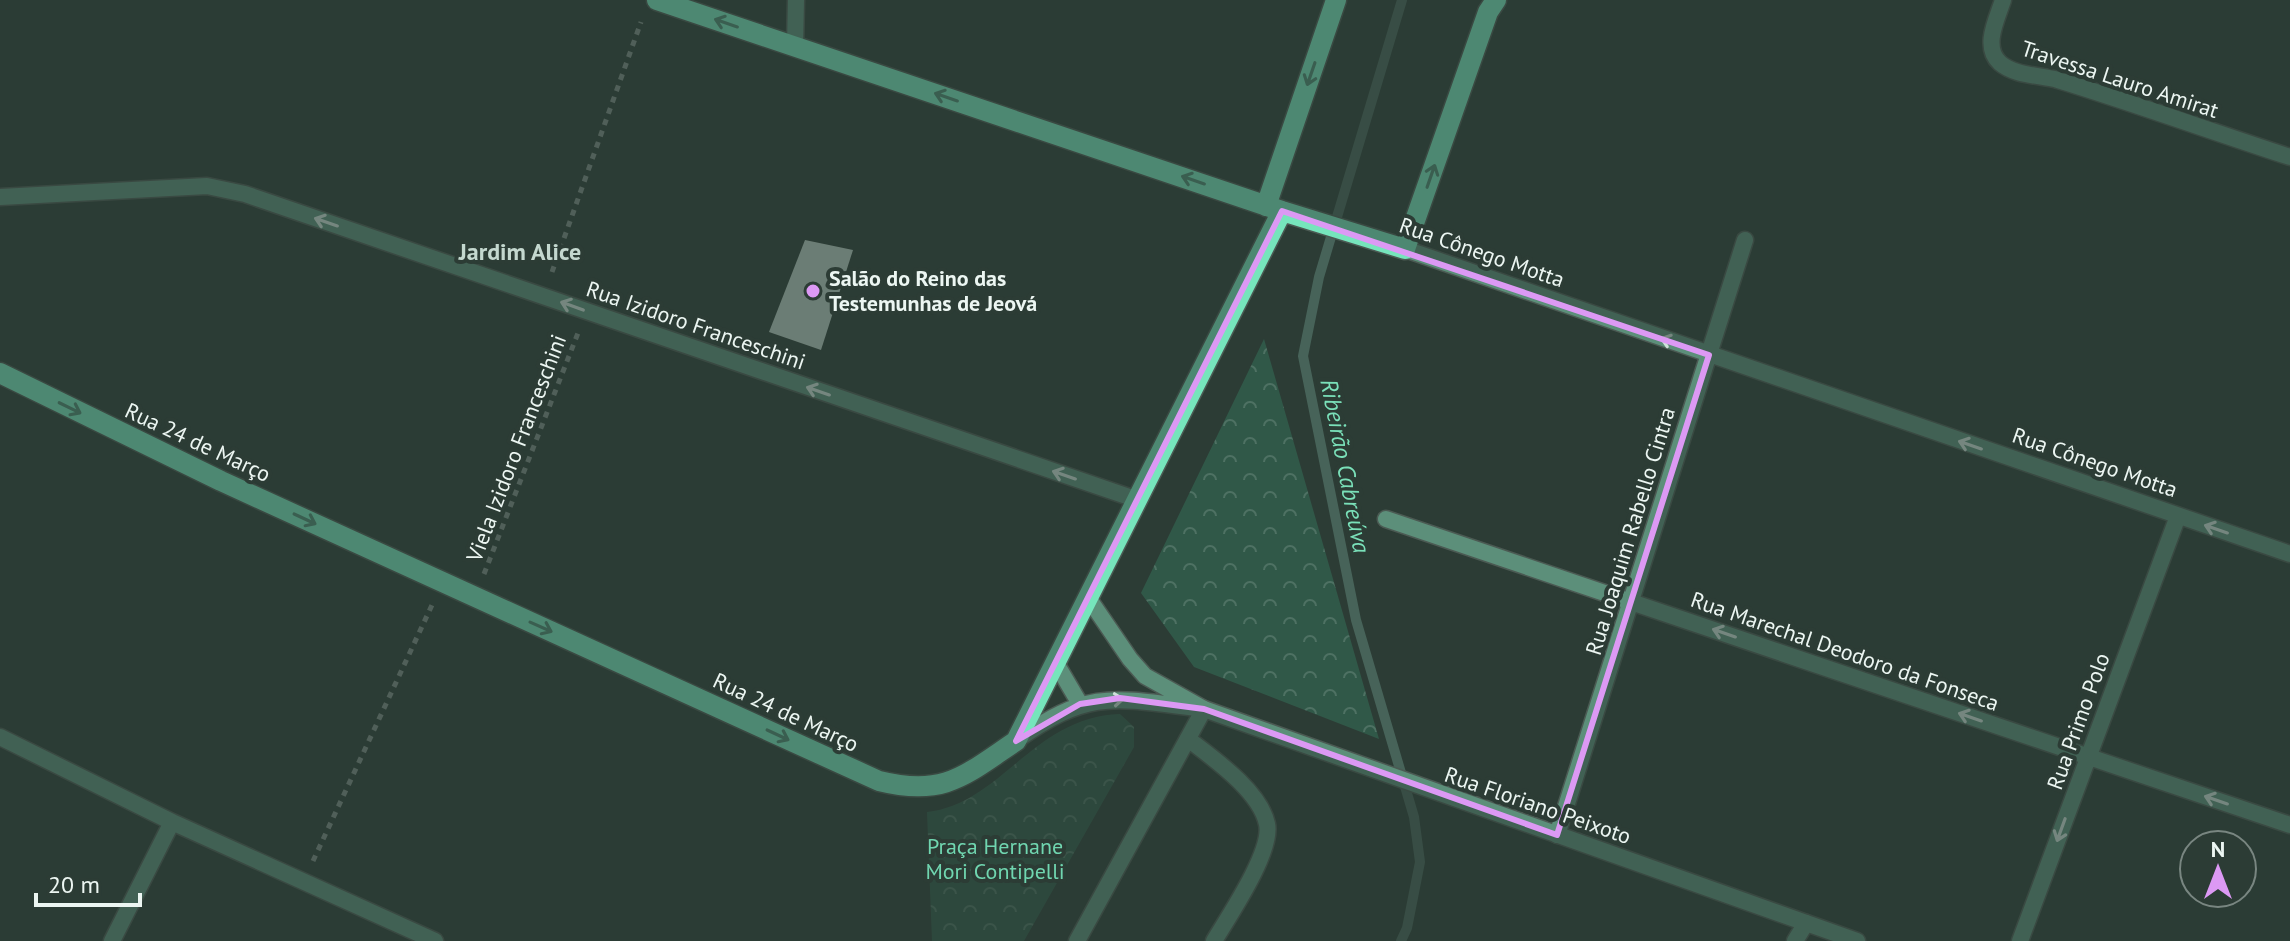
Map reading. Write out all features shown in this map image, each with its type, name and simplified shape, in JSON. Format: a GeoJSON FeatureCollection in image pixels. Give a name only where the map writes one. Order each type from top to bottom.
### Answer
{"type":"FeatureCollection","features":[{"type":"Feature","properties":{"kind":"main road","name":"Rua 24 de Março"},"geometry":{"type":"LineString","coordinates":[[0,373],[221,481],[879,781],[906,788],[931,788],[968,774],[1016,741],[1057,665],[1274,209],[1336,0]]}},
{"type":"Feature","properties":{"kind":"main road"},"geometry":{"type":"LineString","coordinates":[[1405,249],[1488,12],[1496,0]]}},
{"type":"Feature","properties":{"kind":"main road","name":"Rua Cônego Motta"},"geometry":{"type":"LineString","coordinates":[[651,7],[795,46],[1274,209],[1405,249]]}},
{"type":"Feature","properties":{"kind":"street"},"geometry":{"type":"LineString","coordinates":[[795,46],[796,0]]}},
{"type":"Feature","properties":{"kind":"street","name":"Travessa Lauro Amirat"},"geometry":{"type":"LineString","coordinates":[[2003,0],[1992,34],[1992,52],[2000,63],[2290,157]]}},
{"type":"Feature","properties":{"kind":"street","name":"Rua Izidoro Franceschini"},"geometry":{"type":"LineString","coordinates":[[0,197],[207,186],[245,194],[1138,500]]}},
{"type":"Feature","properties":{"kind":"street","name":"Rua Joaquim Rabello Cintra"},"geometry":{"type":"LineString","coordinates":[[1557,835],[1745,240]]}},
{"type":"Feature","properties":{"kind":"street","name":"Rua Cônego Motta"},"geometry":{"type":"LineString","coordinates":[[1405,249],[2290,554]]}},
{"type":"Feature","properties":{"kind":"street","name":"Rua Primo Polo"},"geometry":{"type":"LineString","coordinates":[[2020,941],[2178,516]]}},
{"type":"Feature","properties":{"kind":"street","name":"Rua Marechal Deodoro da Fonseca"},"geometry":{"type":"LineString","coordinates":[[1386,519],[2290,825]]}},
{"type":"Feature","properties":{"kind":"street"},"geometry":{"type":"LineString","coordinates":[[1089,599],[1145,676],[1204,709]]}},
{"type":"Feature","properties":{"kind":"street"},"geometry":{"type":"LineString","coordinates":[[1057,665],[1080,704]]}},
{"type":"Feature","properties":{"kind":"street"},"geometry":{"type":"LineString","coordinates":[[1016,741],[1046,719],[1080,704],[1120,698],[1204,709]]}},
{"type":"Feature","properties":{"kind":"street"},"geometry":{"type":"LineString","coordinates":[[1077,941],[1204,709]]}},
{"type":"Feature","properties":{"kind":"street","name":"Rua Floriano Peixoto"},"geometry":{"type":"LineString","coordinates":[[1204,709],[1857,941]]}},
{"type":"Feature","properties":{"kind":"street"},"geometry":{"type":"LineString","coordinates":[[0,737],[172,822],[435,941]]}},
{"type":"Feature","properties":{"kind":"street"},"geometry":{"type":"LineString","coordinates":[[1188,739],[1217,761],[1260,803],[1268,825],[1268,840],[1214,941]]}},
{"type":"Feature","properties":{"kind":"street"},"geometry":{"type":"LineString","coordinates":[[112,941],[172,822]]}},
{"type":"Feature","properties":{"kind":"street"},"geometry":{"type":"LineString","coordinates":[[1795,941],[1806,923]]}},
{"type":"Feature","properties":{"kind":"path"},"geometry":{"type":"LineString","coordinates":[[544,296],[651,7]]}},
{"type":"Feature","properties":{"kind":"path","name":"Viela Izidoro Franceschini"},"geometry":{"type":"LineString","coordinates":[[475,597],[586,311]]}},
{"type":"Feature","properties":{"kind":"path"},"geometry":{"type":"LineString","coordinates":[[304,881],[443,582]]}},
{"type":"Feature","properties":{"kind":"highlighted area"},"geometry":{"type":"Polygon","coordinates":[[[1282,211],[1709,355],[1557,835],[1204,709],[1120,698],[1080,704],[1016,741],[1282,211]]]}},
{"type":"Feature","properties":{"kind":"green space"},"geometry":{"type":"Polygon","coordinates":[[[1264,339],[1379,739],[1194,667],[1141,593],[1264,339]]]}},
{"type":"Feature","properties":{"kind":"green space","name":"Praça Hernane Mori Contipelli"},"geometry":{"type":"Polygon","coordinates":[[[1120,714],[1134,727],[1134,747],[1024,941],[932,941],[927,812],[953,806],[976,794],[1064,729],[1090,719],[1120,714]]]}},
{"type":"Feature","properties":{"kind":"building","name":"Salão do Reino das Testemunhas de Jeová"},"geometry":{"type":"Polygon","coordinates":[[[805,240],[853,250],[821,350],[769,332],[805,240]]]}},
{"type":"Feature","properties":{"kind":"waterway","name":"Ribeirão Cabreúva"},"geometry":{"type":"LineString","coordinates":[[1401,941],[1407,928],[1420,862],[1414,817],[1356,620],[1303,356],[1319,277],[1402,0]]}},
{"type":"Feature","properties":{"kind":"place","name":"Salão do Reino das Testemunhas de Jeová"},"geometry":{"type":"Point","coordinates":[813,291]}},
{"type":"Feature","properties":{"kind":"district","name":"Jardim Alice"},"geometry":{"type":"Point","coordinates":[520,252]}}]}
